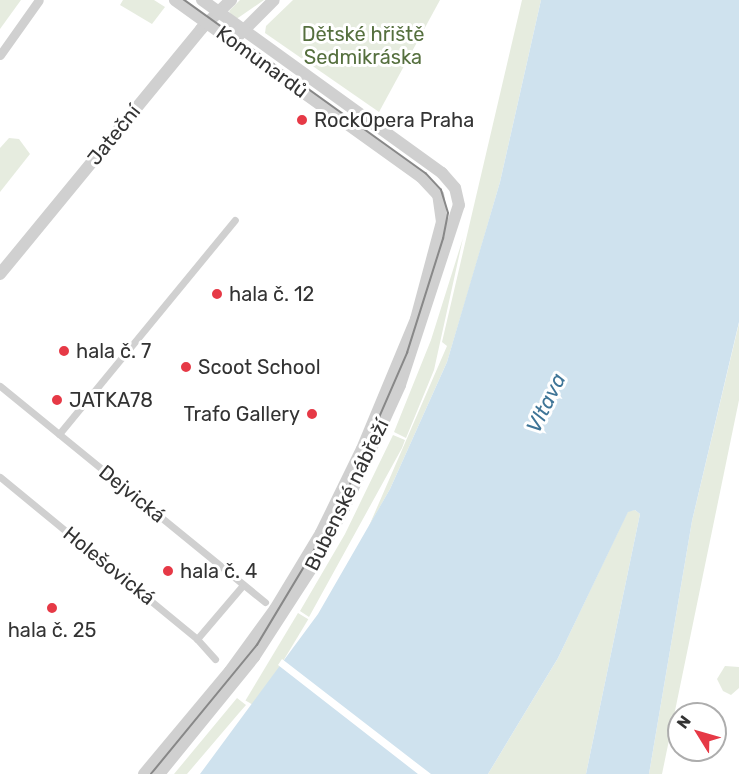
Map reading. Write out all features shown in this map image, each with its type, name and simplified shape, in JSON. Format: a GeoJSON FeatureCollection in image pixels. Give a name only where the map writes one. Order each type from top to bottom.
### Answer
{"type":"FeatureCollection","features":[{"type":"Feature","properties":{"kind":"street"},"geometry":{"type":"LineString","coordinates":[[0,55],[39,0]]}},
{"type":"Feature","properties":{"kind":"street","name":"Komunardů"},"geometry":{"type":"LineString","coordinates":[[175,0],[435,189]]}},
{"type":"Feature","properties":{"kind":"street","name":"Komunardů"},"geometry":{"type":"LineString","coordinates":[[202,0],[450,181]]}},
{"type":"Feature","properties":{"kind":"street","name":"Jateční"},"geometry":{"type":"LineString","coordinates":[[0,274],[207,23],[231,0]]}},
{"type":"Feature","properties":{"kind":"street"},"geometry":{"type":"LineString","coordinates":[[232,42],[274,0]]}},
{"type":"Feature","properties":{"kind":"street","name":"Bubenské nábřeží"},"geometry":{"type":"LineString","coordinates":[[159,774],[243,672],[283,614],[316,561],[363,470],[400,385],[457,220],[458,197],[450,181]]}},
{"type":"Feature","properties":{"kind":"street","name":"Bubenské nábřeží"},"geometry":{"type":"LineString","coordinates":[[144,774],[230,671],[275,609],[339,497],[416,319],[442,222],[441,203],[435,189]]}},
{"type":"Feature","properties":{"kind":"street"},"geometry":{"type":"LineString","coordinates":[[59,434],[235,220]]}},
{"type":"Feature","properties":{"kind":"street","name":"Dejvická"},"geometry":{"type":"LineString","coordinates":[[0,386],[265,602]]}},
{"type":"Feature","properties":{"kind":"street","name":"Holešovická"},"geometry":{"type":"LineString","coordinates":[[0,477],[197,639],[215,659]]}},
{"type":"Feature","properties":{"kind":"street"},"geometry":{"type":"LineString","coordinates":[[197,639],[243,585]]}},
{"type":"Feature","properties":{"kind":"green space"},"geometry":{"type":"Polygon","coordinates":[[[0,0],[21,0],[0,29],[0,0]]]}},
{"type":"Feature","properties":{"kind":"green space"},"geometry":{"type":"Polygon","coordinates":[[[123,0],[154,0],[165,7],[152,24],[120,5],[123,0]]]}},
{"type":"Feature","properties":{"kind":"green space"},"geometry":{"type":"Polygon","coordinates":[[[240,0],[264,0],[235,20],[229,11],[240,0]]]}},
{"type":"Feature","properties":{"kind":"green space","name":"Dětské hřiště Sedmikráska"},"geometry":{"type":"Polygon","coordinates":[[[293,0],[440,0],[379,112],[265,33],[266,26],[293,0]]]}},
{"type":"Feature","properties":{"kind":"green space"},"geometry":{"type":"Polygon","coordinates":[[[522,0],[541,0],[500,182],[447,362],[390,489],[369,526],[447,346],[442,342],[522,0]]]}},
{"type":"Feature","properties":{"kind":"green space"},"geometry":{"type":"Polygon","coordinates":[[[9,138],[19,139],[30,154],[0,192],[0,148],[9,138]]]}},
{"type":"Feature","properties":{"kind":"green space"},"geometry":{"type":"Polygon","coordinates":[[[463,238],[434,370],[406,438],[394,432],[431,340],[463,238]]]}},
{"type":"Feature","properties":{"kind":"green space"},"geometry":{"type":"Polygon","coordinates":[[[739,323],[739,400],[677,702],[667,702],[667,750],[662,774],[649,774],[692,521],[739,323]]]}},
{"type":"Feature","properties":{"kind":"green space"},"geometry":{"type":"Polygon","coordinates":[[[393,435],[405,440],[402,448],[309,617],[300,611],[345,534],[393,435]]]}},
{"type":"Feature","properties":{"kind":"green space"},"geometry":{"type":"Polygon","coordinates":[[[635,510],[640,514],[586,774],[488,774],[558,658],[628,511],[635,510]]]}},
{"type":"Feature","properties":{"kind":"green space"},"geometry":{"type":"Polygon","coordinates":[[[298,613],[308,619],[256,707],[245,700],[298,613]]]}},
{"type":"Feature","properties":{"kind":"green space"},"geometry":{"type":"Polygon","coordinates":[[[725,666],[739,667],[739,688],[731,695],[723,691],[717,679],[725,666]]]}},
{"type":"Feature","properties":{"kind":"green space"},"geometry":{"type":"Polygon","coordinates":[[[237,698],[246,705],[187,774],[174,774],[237,698]]]}},
{"type":"Feature","properties":{"kind":"water","name":"Vltava"},"geometry":{"type":"Polygon","coordinates":[[[541,0],[739,0],[739,322],[692,521],[649,774],[586,774],[640,514],[635,510],[628,512],[558,658],[488,774],[200,774],[318,614],[390,489],[447,362],[500,182],[541,0]]]}},
{"type":"Feature","properties":{"kind":"pier"},"geometry":{"type":"Polygon","coordinates":[[[282,659],[431,774],[418,774],[278,665],[282,659]]]}},
{"type":"Feature","properties":{"kind":"tram line"},"geometry":{"type":"LineString","coordinates":[[151,774],[257,645],[341,505],[407,353],[443,239],[448,213],[441,190],[426,174],[184,0]]}},
{"type":"Feature","properties":{"kind":"place","name":"RockOpera Praha"},"geometry":{"type":"Point","coordinates":[302,120]}},
{"type":"Feature","properties":{"kind":"place","name":"hala č. 12"},"geometry":{"type":"Point","coordinates":[217,294]}},
{"type":"Feature","properties":{"kind":"place","name":"hala č. 7"},"geometry":{"type":"Point","coordinates":[64,351]}},
{"type":"Feature","properties":{"kind":"place","name":"Scoot School"},"geometry":{"type":"Point","coordinates":[186,367]}},
{"type":"Feature","properties":{"kind":"place","name":"JATKA78"},"geometry":{"type":"Point","coordinates":[57,400]}},
{"type":"Feature","properties":{"kind":"place","name":"Trafo Gallery"},"geometry":{"type":"Point","coordinates":[312,414]}},
{"type":"Feature","properties":{"kind":"place","name":"hala č. 4"},"geometry":{"type":"Point","coordinates":[168,571]}},
{"type":"Feature","properties":{"kind":"place","name":"hala č. 25"},"geometry":{"type":"Point","coordinates":[52,608]}}]}
